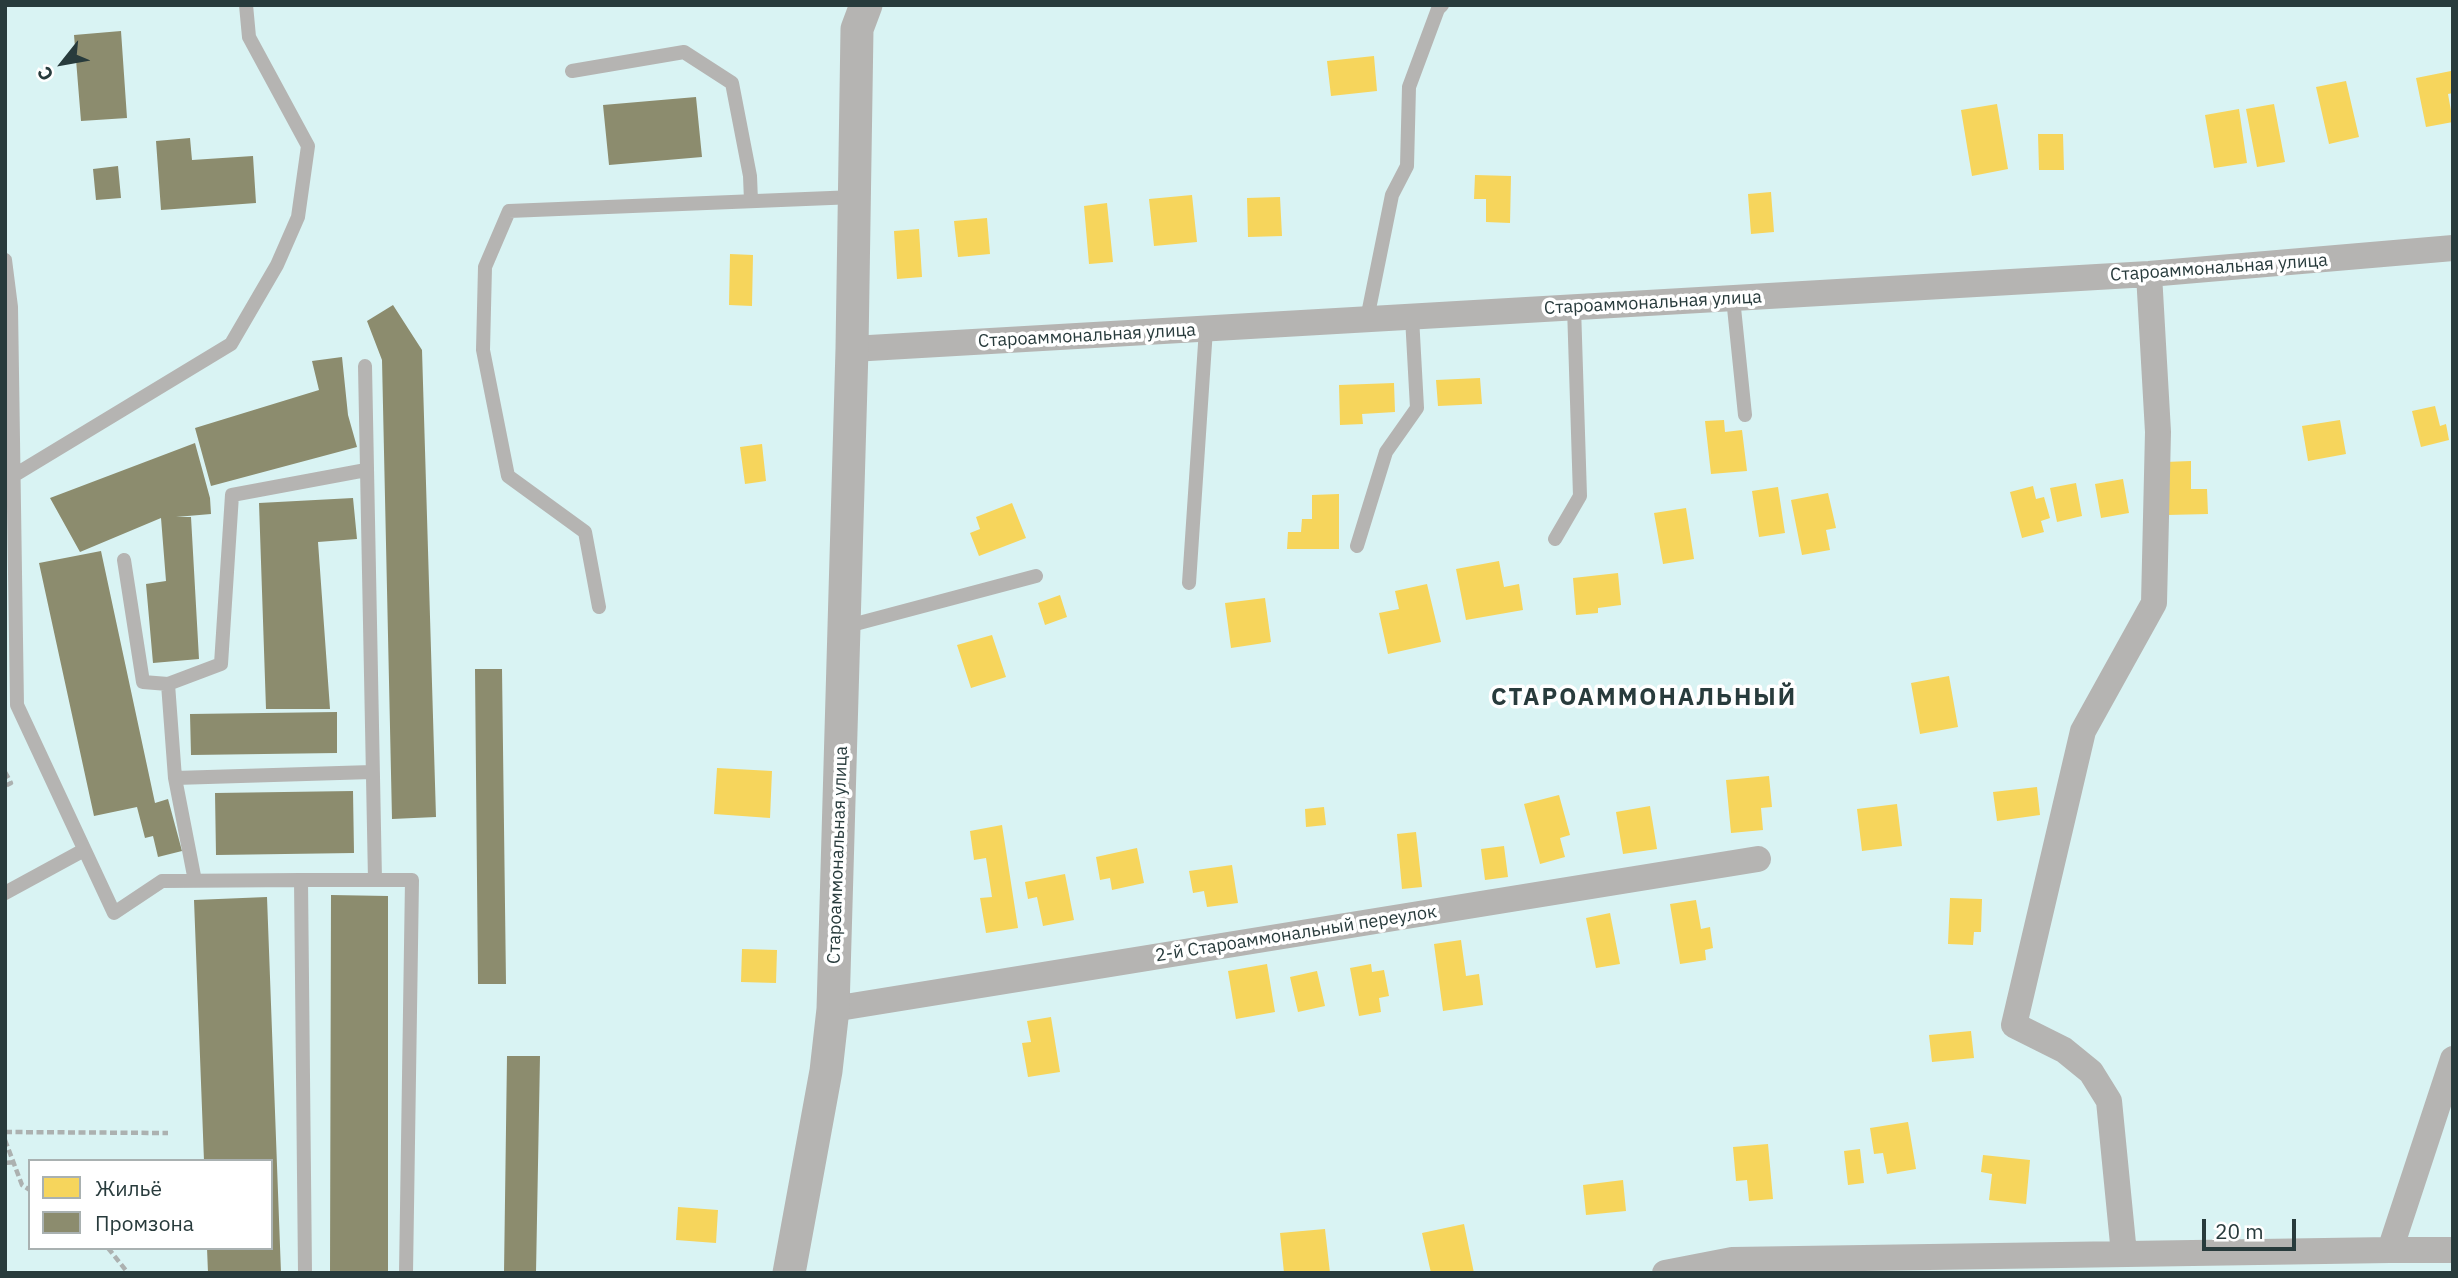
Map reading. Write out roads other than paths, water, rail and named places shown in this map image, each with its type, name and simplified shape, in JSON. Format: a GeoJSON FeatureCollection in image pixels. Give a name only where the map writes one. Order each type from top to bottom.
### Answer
{"type":"FeatureCollection","features":[{"type":"Feature","properties":{"kind":"street","name":"Староаммональная улица"},"geometry":{"type":"LineString","coordinates":[[789,1273],[826,1071],[833,1009],[852,349],[857,29],[866,5]]}},
{"type":"Feature","properties":{"kind":"street","name":"Староаммональная улица"},"geometry":{"type":"LineString","coordinates":[[852,349],[2148,274],[2453,248]]}},
{"type":"Feature","properties":{"kind":"street"},"geometry":{"type":"LineString","coordinates":[[2124,1264],[2109,1101],[2091,1072],[2064,1050],[2014,1025],[2083,731],[2154,603],[2158,432],[2148,274]]}},
{"type":"Feature","properties":{"kind":"street","name":"2-й Староаммональный переулок"},"geometry":{"type":"LineString","coordinates":[[833,1009],[1758,859]]}},
{"type":"Feature","properties":{"kind":"street"},"geometry":{"type":"LineString","coordinates":[[2390,1250],[2453,1059]]}},
{"type":"Feature","properties":{"kind":"street"},"geometry":{"type":"LineString","coordinates":[[1665,1273],[1732,1260],[2124,1264],[2390,1250],[2453,1250]]}},
{"type":"Feature","properties":{"kind":"lane"},"geometry":{"type":"LineString","coordinates":[[13,477],[231,344],[277,265],[298,218],[307,146],[249,37],[246,5]]}},
{"type":"Feature","properties":{"kind":"lane"},"geometry":{"type":"LineString","coordinates":[[1367,319],[1392,195],[1407,166],[1409,88],[1438,9],[1442,5]]}},
{"type":"Feature","properties":{"kind":"lane"},"geometry":{"type":"LineString","coordinates":[[572,71],[684,52],[732,83],[750,176],[751,201]]}},
{"type":"Feature","properties":{"kind":"lane"},"geometry":{"type":"LineString","coordinates":[[599,607],[585,532],[508,476],[483,350],[485,267],[509,211],[855,197]]}},
{"type":"Feature","properties":{"kind":"lane"},"geometry":{"type":"LineString","coordinates":[[5,260],[11,307],[17,705]]}},
{"type":"Feature","properties":{"kind":"lane"},"geometry":{"type":"LineString","coordinates":[[1733,298],[1745,415]]}},
{"type":"Feature","properties":{"kind":"lane"},"geometry":{"type":"LineString","coordinates":[[1555,540],[1580,496],[1574,307]]}},
{"type":"Feature","properties":{"kind":"lane"},"geometry":{"type":"LineString","coordinates":[[1357,546],[1386,452],[1417,408],[1412,317]]}},
{"type":"Feature","properties":{"kind":"lane"},"geometry":{"type":"LineString","coordinates":[[1189,583],[1206,329]]}},
{"type":"Feature","properties":{"kind":"lane"},"geometry":{"type":"LineString","coordinates":[[365,366],[374,880]]}},
{"type":"Feature","properties":{"kind":"lane"},"geometry":{"type":"LineString","coordinates":[[124,560],[144,682],[168,684],[221,664],[232,495],[366,470]]}},
{"type":"Feature","properties":{"kind":"lane"},"geometry":{"type":"LineString","coordinates":[[844,627],[1036,576]]}},
{"type":"Feature","properties":{"kind":"lane"},"geometry":{"type":"LineString","coordinates":[[5,677],[114,913],[162,881],[412,880],[406,1273]]}},
{"type":"Feature","properties":{"kind":"lane"},"geometry":{"type":"LineString","coordinates":[[168,684],[175,778],[195,881]]}},
{"type":"Feature","properties":{"kind":"lane"},"geometry":{"type":"LineString","coordinates":[[175,778],[372,772]]}},
{"type":"Feature","properties":{"kind":"lane"},"geometry":{"type":"LineString","coordinates":[[5,893],[84,850]]}},
{"type":"Feature","properties":{"kind":"lane"},"geometry":{"type":"LineString","coordinates":[[301,880],[305,1273]]}},
{"type":"Feature","properties":{"kind":"district","name":"СТАРОАММОНАЛЬНЫЙ"},"geometry":{"type":"Point","coordinates":[1644,698]}}]}
